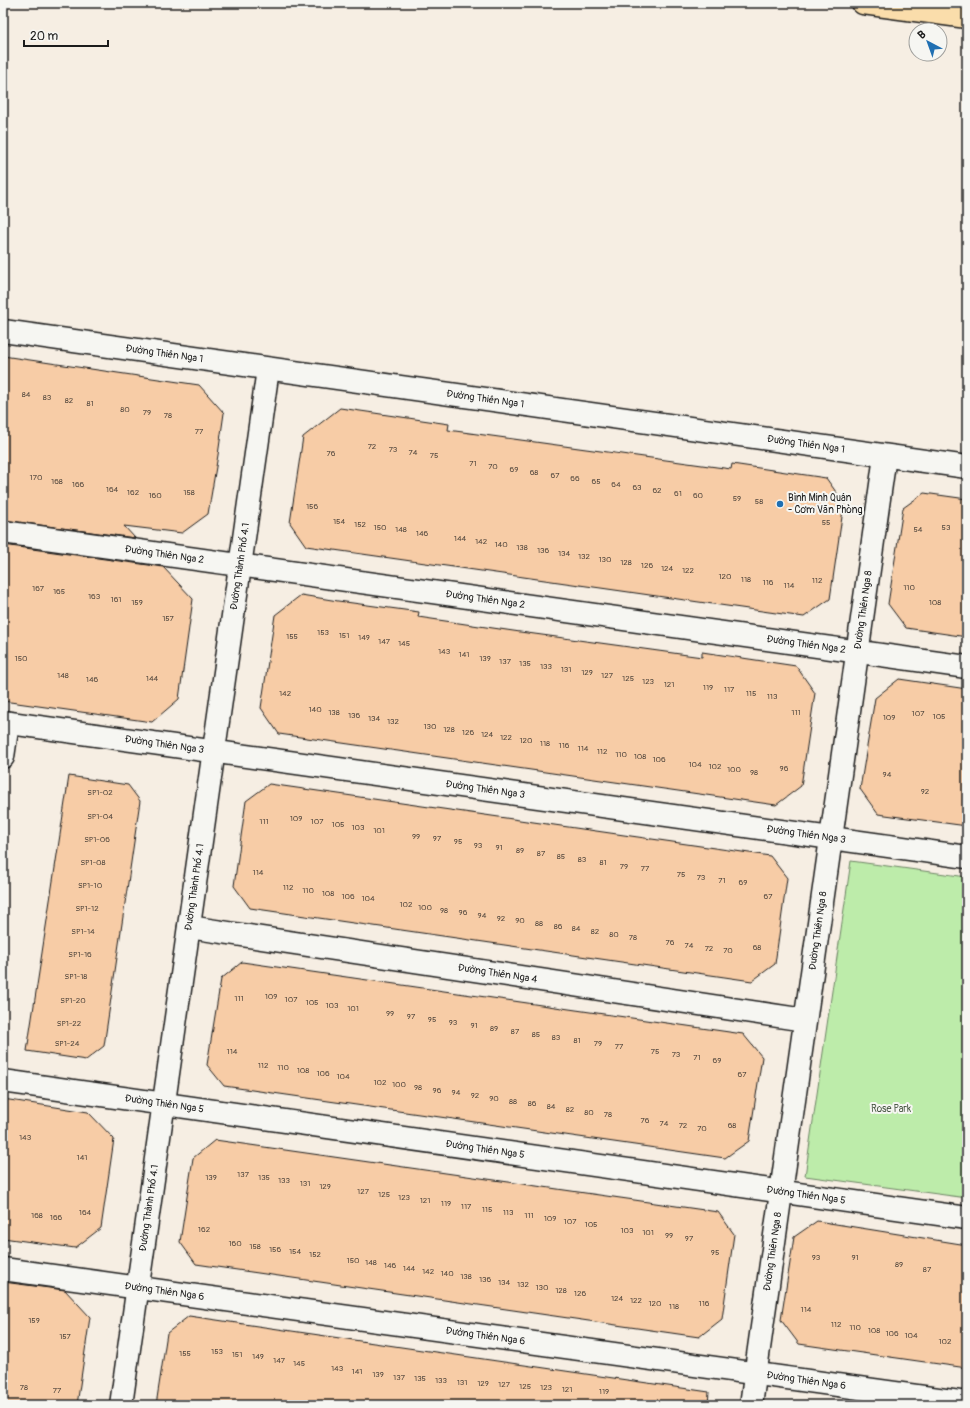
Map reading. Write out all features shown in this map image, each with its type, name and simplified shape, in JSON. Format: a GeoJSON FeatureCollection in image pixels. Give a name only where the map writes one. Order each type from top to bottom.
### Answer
{"type":"FeatureCollection","features":[{"type":"Feature","properties":{"kind":"highway"},"geometry":{"type":"LineString","coordinates":[[863,3],[967,17]]}},
{"type":"Feature","properties":{"kind":"street","name":"Đường Thiên Nga 1"},"geometry":{"type":"LineString","coordinates":[[3,331],[967,467]]}},
{"type":"Feature","properties":{"kind":"street","name":"Đường Thành Phố 4.1"},"geometry":{"type":"LineString","coordinates":[[121,1405],[268,369]]}},
{"type":"Feature","properties":{"kind":"street","name":"Đường Thiên Nga 8"},"geometry":{"type":"LineString","coordinates":[[751,1405],[885,456]]}},
{"type":"Feature","properties":{"kind":"street","name":"Đường Thiên Nga 2"},"geometry":{"type":"LineString","coordinates":[[3,532],[967,667]]}},
{"type":"Feature","properties":{"kind":"street","name":"Đường Thiên Nga 3"},"geometry":{"type":"LineString","coordinates":[[6,723],[967,857]]}},
{"type":"Feature","properties":{"kind":"street"},"geometry":{"type":"LineString","coordinates":[[3,758],[6,723]]}},
{"type":"Feature","properties":{"kind":"street","name":"Đường Thiên Nga 4"},"geometry":{"type":"LineString","coordinates":[[189,927],[805,1020]]}},
{"type":"Feature","properties":{"kind":"street","name":"Đường Thiên Nga 5"},"geometry":{"type":"LineString","coordinates":[[3,1082],[967,1218]]}},
{"type":"Feature","properties":{"kind":"street","name":"Đường Thiên Nga 6"},"geometry":{"type":"LineString","coordinates":[[3,1269],[967,1403]]}},
{"type":"Feature","properties":{"kind":"green space","name":"Rose Park"},"geometry":{"type":"Polygon","coordinates":[[[851,861],[967,877],[967,1198],[805,1176],[851,861]]]}},
{"type":"Feature","properties":{"kind":"building"},"geometry":{"type":"Polygon","coordinates":[[[3,356],[199,385],[224,413],[208,514],[182,533],[124,526],[135,538],[3,520],[3,356]]]}},
{"type":"Feature","properties":{"kind":"building"},"geometry":{"type":"Polygon","coordinates":[[[340,408],[449,424],[448,430],[731,469],[732,464],[826,478],[844,503],[830,599],[804,617],[306,546],[290,523],[303,437],[340,408]]]}},
{"type":"Feature","properties":{"kind":"building"},"geometry":{"type":"Polygon","coordinates":[[[924,493],[967,499],[967,637],[906,628],[888,604],[903,508],[924,493]]]}},
{"type":"Feature","properties":{"kind":"building"},"geometry":{"type":"Polygon","coordinates":[[[3,545],[163,567],[193,599],[179,699],[152,722],[3,701],[3,545]]]}},
{"type":"Feature","properties":{"kind":"building"},"geometry":{"type":"Polygon","coordinates":[[[301,595],[419,612],[418,617],[520,632],[702,657],[702,652],[796,666],[815,693],[801,786],[776,805],[279,734],[261,708],[275,615],[301,595]]]}},
{"type":"Feature","properties":{"kind":"building"},"geometry":{"type":"Polygon","coordinates":[[[899,679],[967,689],[967,826],[878,814],[860,789],[875,698],[899,679]]]}},
{"type":"Feature","properties":{"kind":"building"},"geometry":{"type":"Polygon","coordinates":[[[69,776],[128,785],[140,801],[104,1046],[86,1060],[27,1051],[69,776]]]}},
{"type":"Feature","properties":{"kind":"building"},"geometry":{"type":"Polygon","coordinates":[[[269,784],[770,856],[787,878],[775,964],[752,981],[250,908],[234,886],[246,801],[269,784]]]}},
{"type":"Feature","properties":{"kind":"building"},"geometry":{"type":"Polygon","coordinates":[[[242,962],[743,1034],[762,1057],[749,1141],[725,1158],[224,1086],[207,1065],[221,979],[242,962]]]}},
{"type":"Feature","properties":{"kind":"building"},"geometry":{"type":"Polygon","coordinates":[[[3,1099],[88,1112],[114,1139],[101,1228],[75,1248],[3,1238],[3,1099]]]}},
{"type":"Feature","properties":{"kind":"building"},"geometry":{"type":"Polygon","coordinates":[[[215,1140],[718,1212],[734,1234],[722,1319],[699,1337],[196,1264],[180,1242],[193,1158],[215,1140]]]}},
{"type":"Feature","properties":{"kind":"building"},"geometry":{"type":"Polygon","coordinates":[[[817,1221],[967,1245],[967,1368],[799,1344],[781,1320],[794,1237],[817,1221]]]}},
{"type":"Feature","properties":{"kind":"building"},"geometry":{"type":"Polygon","coordinates":[[[3,1282],[65,1290],[90,1317],[77,1405],[3,1405],[3,1282]]]}},
{"type":"Feature","properties":{"kind":"building"},"geometry":{"type":"Polygon","coordinates":[[[189,1316],[709,1392],[708,1405],[156,1405],[167,1333],[189,1316]]]}},
{"type":"Feature","properties":{"kind":"place","name":"Bình Minh Quán - Cơm Văn Phòng"},"geometry":{"type":"Point","coordinates":[780,504]}}]}
